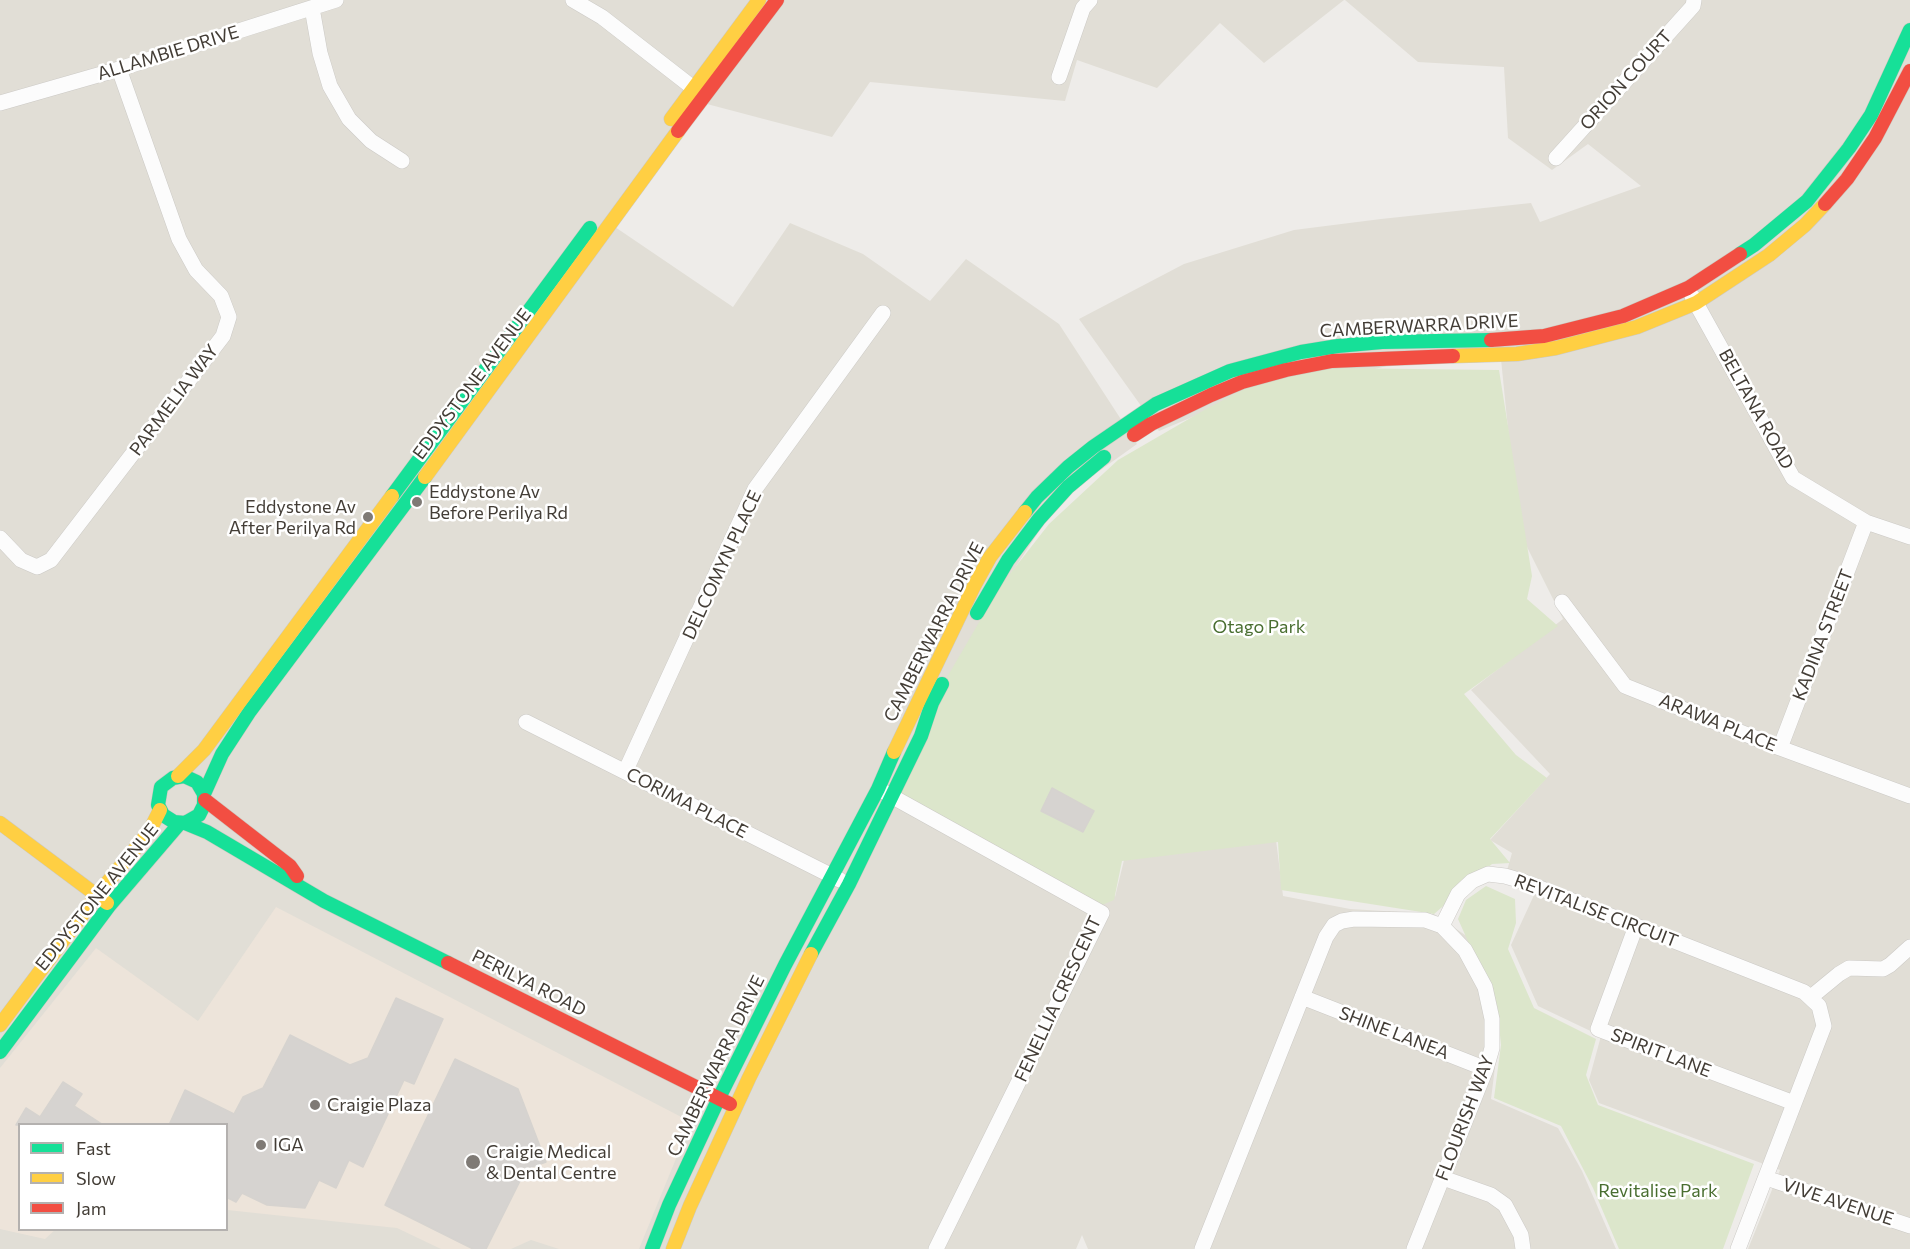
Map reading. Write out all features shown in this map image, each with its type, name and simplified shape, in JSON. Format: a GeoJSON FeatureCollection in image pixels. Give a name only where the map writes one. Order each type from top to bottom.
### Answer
{"type":"FeatureCollection","features":[{"type":"Feature","properties":{"kind":"street","name":"ALLAMBIE DRIVE"},"geometry":{"type":"LineString","coordinates":[[0,103],[120,69],[336,0]]}},
{"type":"Feature","properties":{"kind":"street"},"geometry":{"type":"LineString","coordinates":[[573,0],[602,17],[700,93]]}},
{"type":"Feature","properties":{"kind":"street","name":"EDDYSTONE AVENUE"},"geometry":{"type":"LineString","coordinates":[[204,797],[222,754],[250,711],[550,309],[700,93],[759,0]]}},
{"type":"Feature","properties":{"kind":"street","name":"EDDYSTONE AVENUE"},"geometry":{"type":"LineString","coordinates":[[178,776],[204,750],[700,93],[777,0]]}},
{"type":"Feature","properties":{"kind":"street"},"geometry":{"type":"LineString","coordinates":[[1059,77],[1083,8],[1090,0]]}},
{"type":"Feature","properties":{"kind":"street","name":"ORION COURT"},"geometry":{"type":"LineString","coordinates":[[1556,158],[1693,6],[1694,0]]}},
{"type":"Feature","properties":{"kind":"street"},"geometry":{"type":"LineString","coordinates":[[312,8],[320,53],[330,86],[349,119],[371,141],[402,161]]}},
{"type":"Feature","properties":{"kind":"street","name":"CAMBERWARRA DRIVE"},"geometry":{"type":"LineString","coordinates":[[673,1249],[690,1206],[736,1107],[795,985],[849,884],[885,793],[907,722],[974,586],[990,557],[1014,524],[1068,466],[1156,404],[1230,371],[1301,352],[1382,342],[1507,340],[1544,336],[1623,316],[1688,288],[1754,245],[1807,201],[1849,148],[1870,114],[1888,81],[1910,30]]}},
{"type":"Feature","properties":{"kind":"street","name":"PARMELIA WAY"},"geometry":{"type":"LineString","coordinates":[[0,538],[21,560],[29,564],[37,567],[51,560],[223,336],[229,317],[220,296],[196,270],[179,239],[120,69]]}},
{"type":"Feature","properties":{"kind":"street","name":"CAMBERWARRA DRIVE"},"geometry":{"type":"LineString","coordinates":[[971,625],[1008,560],[1039,519],[1068,487],[1126,440],[1151,424],[1211,395],[1242,382],[1332,361],[1517,354],[1556,348],[1637,327],[1696,303],[1769,255],[1812,217],[1847,179],[1875,138],[1910,71]]}},
{"type":"Feature","properties":{"kind":"street","name":"BELTANA ROAD"},"geometry":{"type":"LineString","coordinates":[[1688,288],[1794,478],[1866,522],[1910,537]]}},
{"type":"Feature","properties":{"kind":"street","name":"DELCOMYN PLACE"},"geometry":{"type":"LineString","coordinates":[[625,772],[755,489],[883,313]]}},
{"type":"Feature","properties":{"kind":"street","name":"KADINA STREET"},"geometry":{"type":"LineString","coordinates":[[1780,748],[1866,522]]}},
{"type":"Feature","properties":{"kind":"street","name":"ARAWA PLACE"},"geometry":{"type":"LineString","coordinates":[[1562,602],[1625,686],[1780,748],[1910,796]]}},
{"type":"Feature","properties":{"kind":"street","name":"CAMBERWARRA DRIVE"},"geometry":{"type":"LineString","coordinates":[[652,1249],[669,1205],[719,1098],[785,965],[832,876],[921,736],[932,703],[961,644]]}},
{"type":"Feature","properties":{"kind":"street","name":"CORIMA PLACE"},"geometry":{"type":"LineString","coordinates":[[526,722],[849,884]]}},
{"type":"Feature","properties":{"kind":"street"},"geometry":{"type":"LineString","coordinates":[[178,776],[184,776],[197,782],[204,797],[199,815],[182,823],[168,819],[160,810],[158,796],[161,787],[168,780],[178,776]]}},
{"type":"Feature","properties":{"kind":"street","name":"FENELLIA CRESCENT"},"geometry":{"type":"LineString","coordinates":[[885,793],[1102,913],[936,1249]]}},
{"type":"Feature","properties":{"kind":"street","name":"PERILYA ROAD"},"geometry":{"type":"LineString","coordinates":[[204,797],[290,866],[306,889]]}},
{"type":"Feature","properties":{"kind":"street","name":"EDDYSTONE AVENUE"},"geometry":{"type":"LineString","coordinates":[[0,1025],[97,895],[149,832],[160,810]]}},
{"type":"Feature","properties":{"kind":"street"},"geometry":{"type":"LineString","coordinates":[[0,823],[109,906]]}},
{"type":"Feature","properties":{"kind":"street","name":"EDDYSTONE AVENUE"},"geometry":{"type":"LineString","coordinates":[[0,1052],[109,906],[182,823]]}},
{"type":"Feature","properties":{"kind":"street","name":"PERILYA ROAD"},"geometry":{"type":"LineString","coordinates":[[182,823],[207,832],[324,901],[736,1107]]}},
{"type":"Feature","properties":{"kind":"street","name":"REVITALISE CIRCUIT"},"geometry":{"type":"LineString","coordinates":[[1442,926],[1458,894],[1472,881],[1488,874],[1505,876],[1792,987],[1811,997]]}},
{"type":"Feature","properties":{"kind":"street"},"geometry":{"type":"LineString","coordinates":[[1202,1249],[1326,937],[1334,925],[1342,921],[1425,920],[1442,926]]}},
{"type":"Feature","properties":{"kind":"street","name":"FLOURISH WAY"},"geometry":{"type":"LineString","coordinates":[[1414,1249],[1486,1069],[1492,1048],[1492,1024],[1485,987],[1465,950],[1442,926]]}},
{"type":"Feature","properties":{"kind":"street","name":"SPIRIT LANE"},"geometry":{"type":"LineString","coordinates":[[1636,926],[1598,1029],[1794,1103]]}},
{"type":"Feature","properties":{"kind":"street"},"geometry":{"type":"LineString","coordinates":[[1738,1249],[1824,1026],[1819,1006],[1811,997],[1849,968],[1883,969],[1910,947]]}},
{"type":"Feature","properties":{"kind":"street","name":"SHINE LANEA"},"geometry":{"type":"LineString","coordinates":[[1302,997],[1486,1069]]}},
{"type":"Feature","properties":{"kind":"street"},"geometry":{"type":"LineString","coordinates":[[1443,1178],[1491,1195],[1505,1205],[1521,1235],[1523,1249]]}},
{"type":"Feature","properties":{"kind":"street","name":"VIVE AVENUE"},"geometry":{"type":"LineString","coordinates":[[1766,1178],[1910,1226]]}},
{"type":"Feature","properties":{"kind":"shaded area"},"geometry":{"type":"Polygon","coordinates":[[[0,0],[1344,0],[1264,63],[1220,23],[1157,88],[1077,60],[1065,101],[870,82],[832,137],[707,104],[615,227],[733,307],[790,223],[863,254],[930,301],[966,259],[1059,324],[1137,444],[1060,499],[992,603],[1115,897],[1125,856],[1276,840],[1283,896],[1350,909],[1434,914],[1474,941],[1498,1043],[1491,1099],[1558,1128],[1582,1171],[1616,1249],[1088,1249],[1082,1235],[1076,1249],[0,1249],[0,0]]]}},
{"type":"Feature","properties":{"kind":"shaded area"},"geometry":{"type":"Polygon","coordinates":[[[1345,0],[1910,0],[1910,1249],[1748,1249],[1780,1170],[1599,1103],[1589,1080],[1601,1036],[1538,1006],[1511,945],[1535,893],[1504,881],[1512,853],[1490,840],[1550,774],[1471,690],[1563,619],[1518,529],[1501,359],[1421,357],[1195,416],[1159,431],[1079,319],[1184,264],[1294,230],[1531,203],[1540,222],[1641,186],[1588,144],[1552,170],[1508,138],[1504,67],[1418,62],[1345,0]]]}},
{"type":"Feature","properties":{"kind":"shaded area","name":"Craigie Plaza"},"geometry":{"type":"Polygon","coordinates":[[[276,907],[691,1122],[639,1249],[559,1249],[531,1240],[511,1249],[441,1249],[397,1228],[228,1210],[228,1123],[18,1123],[18,1231],[54,1231],[45,1239],[0,1229],[0,1068],[96,948],[198,1021],[276,907]]]}},
{"type":"Feature","properties":{"kind":"green space","name":"Otago Park"},"geometry":{"type":"Polygon","coordinates":[[[1329,368],[1499,370],[1532,576],[1527,599],[1558,626],[1464,694],[1516,755],[1547,778],[1490,839],[1510,863],[1492,864],[1434,914],[1281,890],[1278,842],[1122,861],[1114,900],[1102,905],[896,791],[932,703],[999,588],[1049,524],[1118,460],[1206,409],[1254,384],[1329,368]]]}},
{"type":"Feature","properties":{"kind":"green space","name":"Revitalise Park"},"geometry":{"type":"Polygon","coordinates":[[[1486,886],[1515,899],[1516,923],[1508,949],[1534,1008],[1596,1039],[1586,1075],[1598,1105],[1754,1164],[1723,1249],[1619,1249],[1593,1188],[1561,1126],[1494,1098],[1501,1045],[1497,1006],[1458,919],[1466,900],[1486,886]]]}},
{"type":"Feature","properties":{"kind":"building"},"geometry":{"type":"Polygon","coordinates":[[[1052,788],[1094,811],[1083,832],[1041,811],[1052,788]]]}},
{"type":"Feature","properties":{"kind":"building","name":"Craigie Plaza"},"geometry":{"type":"Polygon","coordinates":[[[396,998],[443,1019],[414,1084],[404,1080],[363,1167],[349,1160],[336,1188],[319,1180],[305,1208],[267,1205],[242,1193],[236,1202],[228,1198],[228,1123],[170,1123],[185,1090],[234,1114],[243,1097],[263,1088],[290,1035],[350,1065],[368,1058],[396,998]]]}},
{"type":"Feature","properties":{"kind":"building"},"geometry":{"type":"Polygon","coordinates":[[[455,1059],[518,1089],[546,1162],[526,1169],[486,1249],[473,1249],[385,1205],[455,1059]]]}},
{"type":"Feature","properties":{"kind":"building"},"geometry":{"type":"Polygon","coordinates":[[[63,1082],[82,1094],[74,1106],[100,1123],[18,1123],[16,1125],[26,1108],[40,1117],[63,1082]]]}},
{"type":"Feature","properties":{"kind":"traffic: fast"},"geometry":{"type":"LineString","coordinates":[[1740,254],[1807,201],[1849,148],[1871,115],[1910,30]]}},
{"type":"Feature","properties":{"kind":"traffic: fast"},"geometry":{"type":"LineString","coordinates":[[392,496],[590,228]]}},
{"type":"Feature","properties":{"kind":"traffic: fast"},"geometry":{"type":"LineString","coordinates":[[1025,512],[1068,467],[1093,447],[1156,404],[1230,371],[1301,352],[1338,346],[1382,342],[1491,340]]}},
{"type":"Feature","properties":{"kind":"traffic: fast"},"geometry":{"type":"LineString","coordinates":[[977,613],[1008,560],[1039,519],[1068,487],[1104,457]]}},
{"type":"Feature","properties":{"kind":"traffic: fast"},"geometry":{"type":"LineString","coordinates":[[204,794],[197,782],[184,776],[173,778],[161,787],[158,805],[163,815],[174,822],[185,823],[199,815],[204,805],[204,794],[222,754],[250,711],[425,477]]}},
{"type":"Feature","properties":{"kind":"traffic: fast"},"geometry":{"type":"LineString","coordinates":[[811,954],[849,884],[921,736],[932,703],[942,684]]}},
{"type":"Feature","properties":{"kind":"traffic: fast"},"geometry":{"type":"LineString","coordinates":[[652,1249],[669,1205],[719,1098],[785,965],[878,789],[894,752]]}},
{"type":"Feature","properties":{"kind":"traffic: fast"},"geometry":{"type":"LineString","coordinates":[[0,1052],[109,906],[180,823]]}},
{"type":"Feature","properties":{"kind":"traffic: fast"},"geometry":{"type":"LineString","coordinates":[[185,823],[207,832],[324,901],[448,963]]}},
{"type":"Feature","properties":{"kind":"traffic: slow"},"geometry":{"type":"LineString","coordinates":[[671,119],[759,0]]}},
{"type":"Feature","properties":{"kind":"traffic: slow"},"geometry":{"type":"LineString","coordinates":[[425,477],[678,131]]}},
{"type":"Feature","properties":{"kind":"traffic: slow"},"geometry":{"type":"LineString","coordinates":[[1453,356],[1517,354],[1556,348],[1637,327],[1696,303],[1769,255],[1805,225],[1825,204]]}},
{"type":"Feature","properties":{"kind":"traffic: slow"},"geometry":{"type":"LineString","coordinates":[[178,776],[204,750],[392,496]]}},
{"type":"Feature","properties":{"kind":"traffic: slow"},"geometry":{"type":"LineString","coordinates":[[894,752],[974,586],[990,557],[1025,512]]}},
{"type":"Feature","properties":{"kind":"traffic: slow"},"geometry":{"type":"LineString","coordinates":[[0,1025],[97,895],[149,832],[160,810]]}},
{"type":"Feature","properties":{"kind":"traffic: slow"},"geometry":{"type":"LineString","coordinates":[[0,823],[107,903]]}},
{"type":"Feature","properties":{"kind":"traffic: slow"},"geometry":{"type":"LineString","coordinates":[[673,1249],[690,1206],[749,1078],[811,954]]}},
{"type":"Feature","properties":{"kind":"traffic: jam"},"geometry":{"type":"LineString","coordinates":[[678,131],[777,0]]}},
{"type":"Feature","properties":{"kind":"traffic: jam"},"geometry":{"type":"LineString","coordinates":[[1825,204],[1847,179],[1875,138],[1910,71]]}},
{"type":"Feature","properties":{"kind":"traffic: jam"},"geometry":{"type":"LineString","coordinates":[[1491,340],[1544,336],[1623,316],[1688,288],[1740,254]]}},
{"type":"Feature","properties":{"kind":"traffic: jam"},"geometry":{"type":"LineString","coordinates":[[1134,435],[1151,424],[1211,395],[1242,382],[1286,370],[1332,361],[1453,356]]}},
{"type":"Feature","properties":{"kind":"traffic: jam"},"geometry":{"type":"LineString","coordinates":[[205,800],[290,866],[297,876]]}},
{"type":"Feature","properties":{"kind":"traffic: jam"},"geometry":{"type":"LineString","coordinates":[[448,963],[730,1104]]}},
{"type":"Feature","properties":{"kind":"place","name":"Eddystone Av Before Perilya Rd"},"geometry":{"type":"Point","coordinates":[417,502]}},
{"type":"Feature","properties":{"kind":"place","name":"Eddystone Av After Perilya Rd"},"geometry":{"type":"Point","coordinates":[368,517]}},
{"type":"Feature","properties":{"kind":"place","name":"Craigie Plaza"},"geometry":{"type":"Point","coordinates":[315,1105]}},
{"type":"Feature","properties":{"kind":"place","name":"IGA"},"geometry":{"type":"Point","coordinates":[261,1145]}},
{"type":"Feature","properties":{"kind":"place","name":"Craigie Medical & Dental Centre"},"geometry":{"type":"Point","coordinates":[473,1162]}}]}
